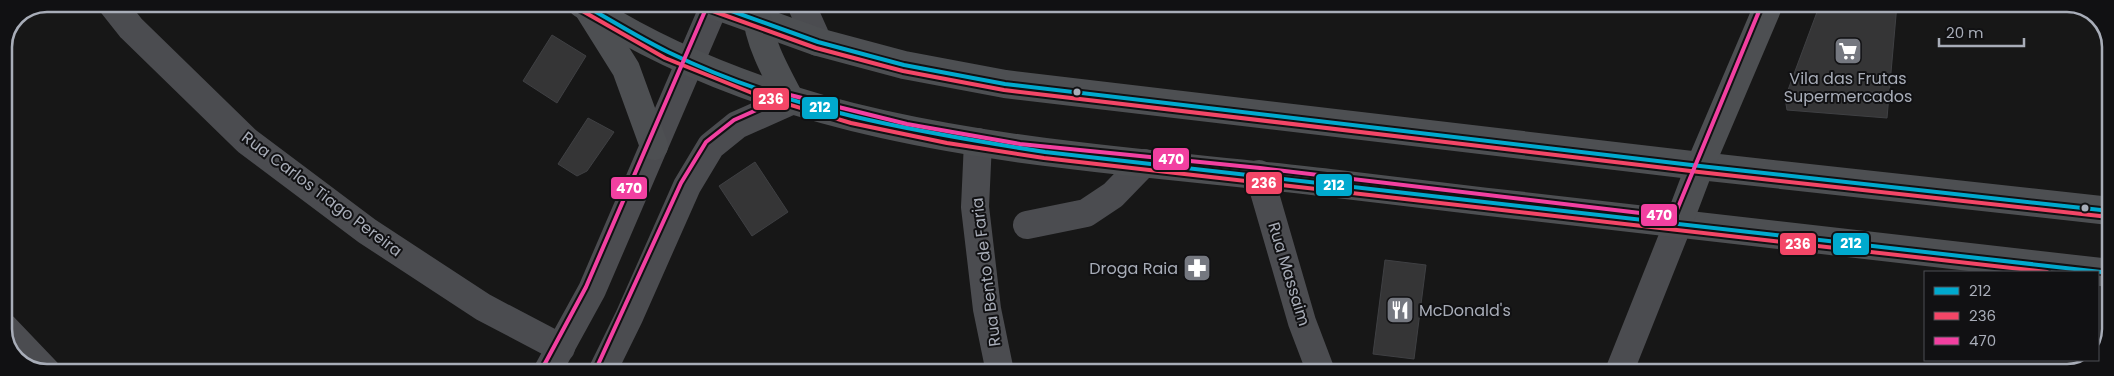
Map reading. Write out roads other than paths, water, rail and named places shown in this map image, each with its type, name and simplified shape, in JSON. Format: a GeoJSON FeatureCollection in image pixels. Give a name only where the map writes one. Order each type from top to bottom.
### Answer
{"type":"FeatureCollection","features":[{"type":"Feature","properties":{"kind":"main road"},"geometry":{"type":"LineString","coordinates":[[588,12],[626,69],[654,146]]}},
{"type":"Feature","properties":{"kind":"main road"},"geometry":{"type":"LineString","coordinates":[[596,12],[689,62],[791,101],[906,130],[1019,150],[1258,174],[2092,271]]}},
{"type":"Feature","properties":{"kind":"main road"},"geometry":{"type":"LineString","coordinates":[[756,13],[818,42],[904,65],[1005,84],[1700,166],[2101,209]]}},
{"type":"Feature","properties":{"kind":"main road"},"geometry":{"type":"LineString","coordinates":[[756,13],[775,72],[791,101]]}},
{"type":"Feature","properties":{"kind":"main road"},"geometry":{"type":"LineString","coordinates":[[1678,224],[1700,166],[1764,13]]}},
{"type":"Feature","properties":{"kind":"street","name":"Rua Carlos Tiago Pereira"},"geometry":{"type":"LineString","coordinates":[[118,12],[131,28],[247,141],[367,231],[483,307],[561,348]]}},
{"type":"Feature","properties":{"kind":"street"},"geometry":{"type":"LineString","coordinates":[[552,363],[592,290],[710,12]]}},
{"type":"Feature","properties":{"kind":"street"},"geometry":{"type":"LineString","coordinates":[[805,12],[818,42]]}},
{"type":"Feature","properties":{"kind":"street"},"geometry":{"type":"LineString","coordinates":[[606,363],[687,186],[706,152],[737,125],[791,101]]}},
{"type":"Feature","properties":{"kind":"street","name":"Rua Bento de Faria"},"geometry":{"type":"LineString","coordinates":[[978,142],[975,207],[987,309],[998,363]]}},
{"type":"Feature","properties":{"kind":"street"},"geometry":{"type":"LineString","coordinates":[[1027,225],[1092,209],[1113,194],[1144,163]]}},
{"type":"Feature","properties":{"kind":"street","name":"Rua Massaim"},"geometry":{"type":"LineString","coordinates":[[1258,174],[1302,322],[1319,364]]}},
{"type":"Feature","properties":{"kind":"street"},"geometry":{"type":"LineString","coordinates":[[1622,364],[1678,224]]}},
{"type":"Feature","properties":{"kind":"street"},"geometry":{"type":"LineString","coordinates":[[14,337],[39,362]]}},
{"type":"Feature","properties":{"kind":"place","name":"Vila das Frutas Supermercados"},"geometry":{"type":"Point","coordinates":[1848,51]}},
{"type":"Feature","properties":{"kind":"place","name":"Droga Raia"},"geometry":{"type":"Point","coordinates":[1197,268]}},
{"type":"Feature","properties":{"kind":"place","name":"McDonald's"},"geometry":{"type":"Point","coordinates":[1400,310]}}]}
